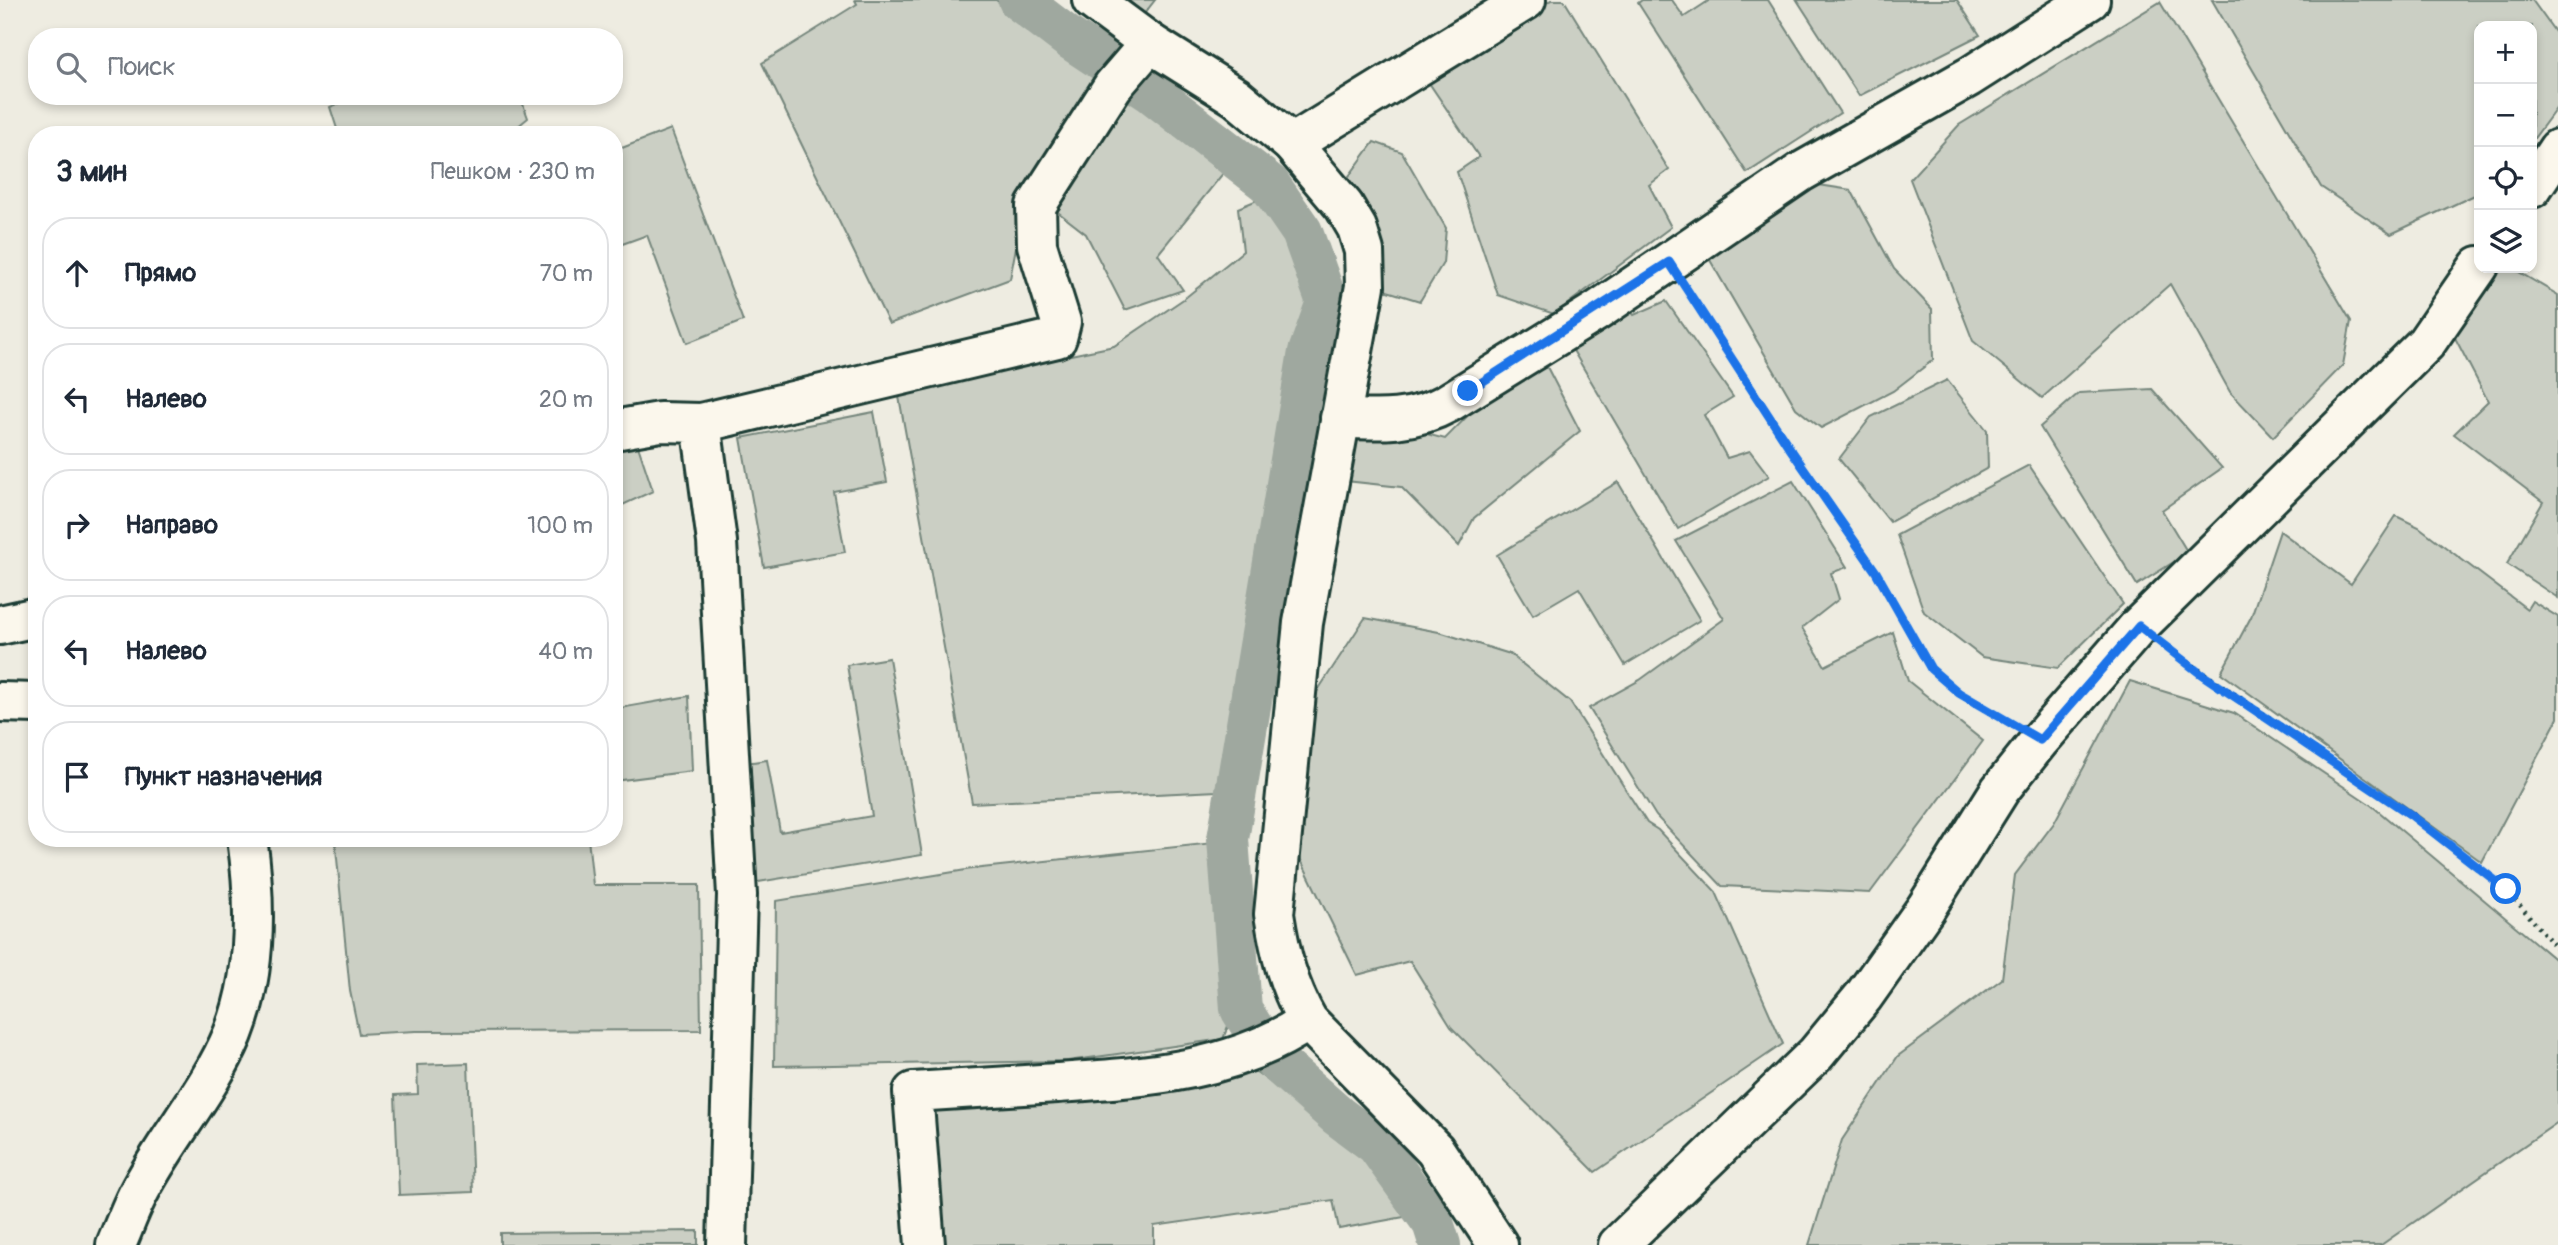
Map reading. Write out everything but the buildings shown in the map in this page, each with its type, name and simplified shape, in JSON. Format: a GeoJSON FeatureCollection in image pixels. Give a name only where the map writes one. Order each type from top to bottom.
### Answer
{"type":"FeatureCollection","features":[{"type":"Feature","properties":{"kind":"street"},"geometry":{"type":"LineString","coordinates":[[1092,0],[1131,65],[1236,97],[1292,144],[1344,206],[1357,228],[1364,251],[1365,286],[1303,623],[1275,914],[1280,957],[1294,997],[1295,1030],[1435,1150],[1498,1245]]}},
{"type":"Feature","properties":{"kind":"street"},"geometry":{"type":"LineString","coordinates":[[1292,144],[1526,0]]}},
{"type":"Feature","properties":{"kind":"street"},"geometry":{"type":"LineString","coordinates":[[1340,418],[1404,419],[1425,415],[1597,311],[1801,172],[1969,77],[2090,0]]}},
{"type":"Feature","properties":{"kind":"street"},"geometry":{"type":"LineString","coordinates":[[623,428],[660,422],[701,423],[1057,338],[1062,321],[1037,245],[1036,206],[1131,65]]}},
{"type":"Feature","properties":{"kind":"street"},"geometry":{"type":"LineString","coordinates":[[2537,180],[2558,149]]}},
{"type":"Feature","properties":{"kind":"street"},"geometry":{"type":"LineString","coordinates":[[1618,1245],[1816,1054],[1871,986],[1926,908],[2000,790],[2040,740],[2139,626],[2426,343],[2474,273]]}},
{"type":"Feature","properties":{"kind":"street"},"geometry":{"type":"LineString","coordinates":[[701,423],[718,542],[737,895],[727,1245]]}},
{"type":"Feature","properties":{"kind":"street"},"geometry":{"type":"LineString","coordinates":[[0,625],[28,619]]}},
{"type":"Feature","properties":{"kind":"street"},"geometry":{"type":"LineString","coordinates":[[0,702],[28,703]]}},
{"type":"Feature","properties":{"kind":"street"},"geometry":{"type":"LineString","coordinates":[[116,1245],[138,1194],[190,1111],[232,1034],[249,978],[251,868],[248,847]]}},
{"type":"Feature","properties":{"kind":"street"},"geometry":{"type":"LineString","coordinates":[[925,1245],[913,1092],[1135,1078],[1203,1068],[1244,1054],[1295,1030]]}},
{"type":"Feature","properties":{"kind":"path"},"geometry":{"type":"LineString","coordinates":[[1669,262],[1789,447],[1876,572],[1931,669],[1959,693],[2040,740]]}},
{"type":"Feature","properties":{"kind":"path"},"geometry":{"type":"LineString","coordinates":[[2139,626],[2201,674],[2411,815],[2506,889],[2558,950]]}},
{"type":"Feature","properties":{"kind":"shaded area"},"geometry":{"type":"Polygon","coordinates":[[[855,0],[996,0],[1100,77],[1024,205],[1010,279],[889,324],[762,63],[857,4],[855,0]]]}},
{"type":"Feature","properties":{"kind":"shaded area"},"geometry":{"type":"Polygon","coordinates":[[[1128,0],[1155,0],[1144,14],[1128,0]]]}},
{"type":"Feature","properties":{"kind":"shaded area"},"geometry":{"type":"Polygon","coordinates":[[[1551,0],[1564,0],[1669,170],[1649,185],[1671,227],[1554,314],[1498,295],[1457,172],[1479,157],[1421,71],[1551,0]]]}},
{"type":"Feature","properties":{"kind":"shaded area"},"geometry":{"type":"Polygon","coordinates":[[[1642,0],[1672,0],[1684,17],[1710,0],[1768,0],[1840,113],[1747,173],[1638,3],[1642,0]]]}},
{"type":"Feature","properties":{"kind":"shaded area"},"geometry":{"type":"Polygon","coordinates":[[[1797,0],[1957,0],[1980,35],[1859,96],[1797,0]]]}},
{"type":"Feature","properties":{"kind":"shaded area"},"geometry":{"type":"Polygon","coordinates":[[[2212,0],[2532,0],[2558,36],[2558,106],[2537,134],[2537,21],[2474,21],[2474,195],[2391,234],[2321,187],[2212,0]]]}},
{"type":"Feature","properties":{"kind":"shaded area"},"geometry":{"type":"Polygon","coordinates":[[[2160,2],[2351,321],[2343,365],[2273,437],[2230,392],[2170,284],[2042,398],[1973,341],[1910,179],[1959,125],[2160,2]]]}},
{"type":"Feature","properties":{"kind":"shaded area"},"geometry":{"type":"Polygon","coordinates":[[[1127,87],[1229,166],[1158,254],[1183,290],[1125,310],[1086,234],[1050,206],[1127,87]]]}},
{"type":"Feature","properties":{"kind":"shaded area"},"geometry":{"type":"Polygon","coordinates":[[[523,105],[528,118],[518,126],[336,126],[330,107],[523,105]]]}},
{"type":"Feature","properties":{"kind":"shaded area"},"geometry":{"type":"Polygon","coordinates":[[[671,129],[743,321],[687,343],[647,235],[623,244],[623,148],[671,129]]]}},
{"type":"Feature","properties":{"kind":"shaded area"},"geometry":{"type":"Polygon","coordinates":[[[1374,142],[1402,152],[1446,228],[1443,263],[1420,301],[1374,287],[1344,183],[1374,142]]]}},
{"type":"Feature","properties":{"kind":"shaded area"},"geometry":{"type":"Polygon","coordinates":[[[1806,183],[1851,190],[1894,269],[1932,309],[1933,360],[1893,391],[1821,428],[1796,408],[1703,248],[1806,183]]]}},
{"type":"Feature","properties":{"kind":"shaded area"},"geometry":{"type":"Polygon","coordinates":[[[1262,198],[1274,201],[1296,233],[1320,299],[1304,350],[1240,720],[1217,791],[972,803],[898,391],[1114,346],[1185,298],[1243,251],[1238,208],[1262,198]]]}},
{"type":"Feature","properties":{"kind":"shaded area"},"geometry":{"type":"Polygon","coordinates":[[[2494,273],[2521,273],[2558,295],[2558,598],[2507,564],[2543,502],[2454,434],[2488,401],[2452,332],[2494,273]]]}},
{"type":"Feature","properties":{"kind":"shaded area"},"geometry":{"type":"Polygon","coordinates":[[[1666,301],[1733,397],[1704,415],[1727,458],[1750,451],[1769,476],[1678,529],[1571,347],[1627,306],[1634,315],[1666,301]]]}},
{"type":"Feature","properties":{"kind":"shaded area"},"geometry":{"type":"Polygon","coordinates":[[[1547,367],[1580,431],[1474,518],[1459,546],[1401,487],[1346,481],[1340,445],[1408,429],[1445,439],[1497,386],[1547,367]]]}},
{"type":"Feature","properties":{"kind":"shaded area"},"geometry":{"type":"Polygon","coordinates":[[[1947,380],[1987,430],[1988,468],[1890,522],[1839,459],[1871,417],[1947,380]]]}},
{"type":"Feature","properties":{"kind":"shaded area"},"geometry":{"type":"Polygon","coordinates":[[[2152,389],[2222,468],[2162,510],[2188,553],[2137,585],[2040,427],[2079,393],[2152,389]]]}},
{"type":"Feature","properties":{"kind":"shaded area"},"geometry":{"type":"Polygon","coordinates":[[[874,412],[887,482],[834,492],[845,552],[764,567],[741,438],[874,412]]]}},
{"type":"Feature","properties":{"kind":"shaded area"},"geometry":{"type":"Polygon","coordinates":[[[637,443],[653,491],[623,505],[623,448],[637,443]]]}},
{"type":"Feature","properties":{"kind":"shaded area"},"geometry":{"type":"Polygon","coordinates":[[[2029,465],[2123,604],[2058,668],[1982,657],[1924,612],[1897,535],[2029,465]]]}},
{"type":"Feature","properties":{"kind":"shaded area"},"geometry":{"type":"Polygon","coordinates":[[[1793,481],[1847,567],[1831,573],[1839,599],[1802,628],[1825,666],[1893,632],[1908,681],[1983,741],[1870,893],[1722,886],[1656,816],[1589,708],[1640,680],[1724,619],[1676,541],[1793,481]]]}},
{"type":"Feature","properties":{"kind":"shaded area"},"geometry":{"type":"Polygon","coordinates":[[[1618,482],[1700,620],[1625,665],[1579,588],[1533,615],[1497,555],[1618,482]]]}},
{"type":"Feature","properties":{"kind":"shaded area"},"geometry":{"type":"Polygon","coordinates":[[[2396,516],[2419,527],[2527,609],[2532,601],[2558,617],[2558,718],[2482,862],[2221,673],[2251,617],[2280,531],[2351,584],[2396,516]]]}},
{"type":"Feature","properties":{"kind":"shaded area"},"geometry":{"type":"Polygon","coordinates":[[[1365,618],[1439,632],[1510,654],[1570,702],[1647,823],[1658,830],[1716,892],[1783,1044],[1595,1172],[1451,1027],[1410,961],[1357,975],[1297,852],[1305,710],[1365,618]]]}},
{"type":"Feature","properties":{"kind":"shaded area"},"geometry":{"type":"Polygon","coordinates":[[[889,658],[922,855],[752,883],[732,765],[767,760],[780,832],[872,816],[847,665],[889,658]]]}},
{"type":"Feature","properties":{"kind":"shaded area"},"geometry":{"type":"Polygon","coordinates":[[[2130,681],[2234,713],[2371,805],[2558,962],[2558,1122],[2381,1245],[1809,1245],[1842,1140],[1898,1056],[2002,979],[2015,875],[2054,823],[2130,681]]]}},
{"type":"Feature","properties":{"kind":"shaded area"},"geometry":{"type":"Polygon","coordinates":[[[689,696],[692,771],[623,780],[623,707],[689,696]]]}},
{"type":"Feature","properties":{"kind":"shaded area"},"geometry":{"type":"Polygon","coordinates":[[[1213,843],[1226,915],[1234,1010],[1223,1039],[1068,1061],[774,1066],[776,901],[972,869],[1213,843]]]}},
{"type":"Feature","properties":{"kind":"shaded area"},"geometry":{"type":"Polygon","coordinates":[[[336,847],[589,847],[593,885],[699,885],[701,1030],[416,1031],[359,1034],[350,991],[336,847]]]}},
{"type":"Feature","properties":{"kind":"shaded area"},"geometry":{"type":"Polygon","coordinates":[[[468,1063],[473,1192],[399,1195],[395,1095],[418,1094],[417,1065],[468,1063]]]}},
{"type":"Feature","properties":{"kind":"shaded area"},"geometry":{"type":"Polygon","coordinates":[[[1255,1071],[1327,1124],[1379,1172],[1404,1217],[1339,1229],[1333,1200],[1154,1226],[1154,1245],[940,1245],[928,1110],[1071,1097],[1255,1071]]]}},
{"type":"Feature","properties":{"kind":"shaded area"},"geometry":{"type":"Polygon","coordinates":[[[698,1231],[698,1245],[500,1245],[500,1233],[698,1231]]]}},
{"type":"Feature","properties":{"kind":"waterway"},"geometry":{"type":"LineString","coordinates":[[1019,0],[1069,38],[1151,92],[1269,184],[1302,232],[1327,302],[1309,352],[1228,839],[1241,1009],[1270,1056],[1338,1116],[1377,1145],[1433,1223],[1440,1245]]}},
{"type":"Feature","properties":{"kind":"route"},"geometry":{"type":"LineString","coordinates":[[1468,391],[1597,311],[1669,262],[1789,447],[1876,572],[1931,669],[1959,693],[2040,740],[2139,626],[2201,674],[2411,815],[2506,889]]}}]}
